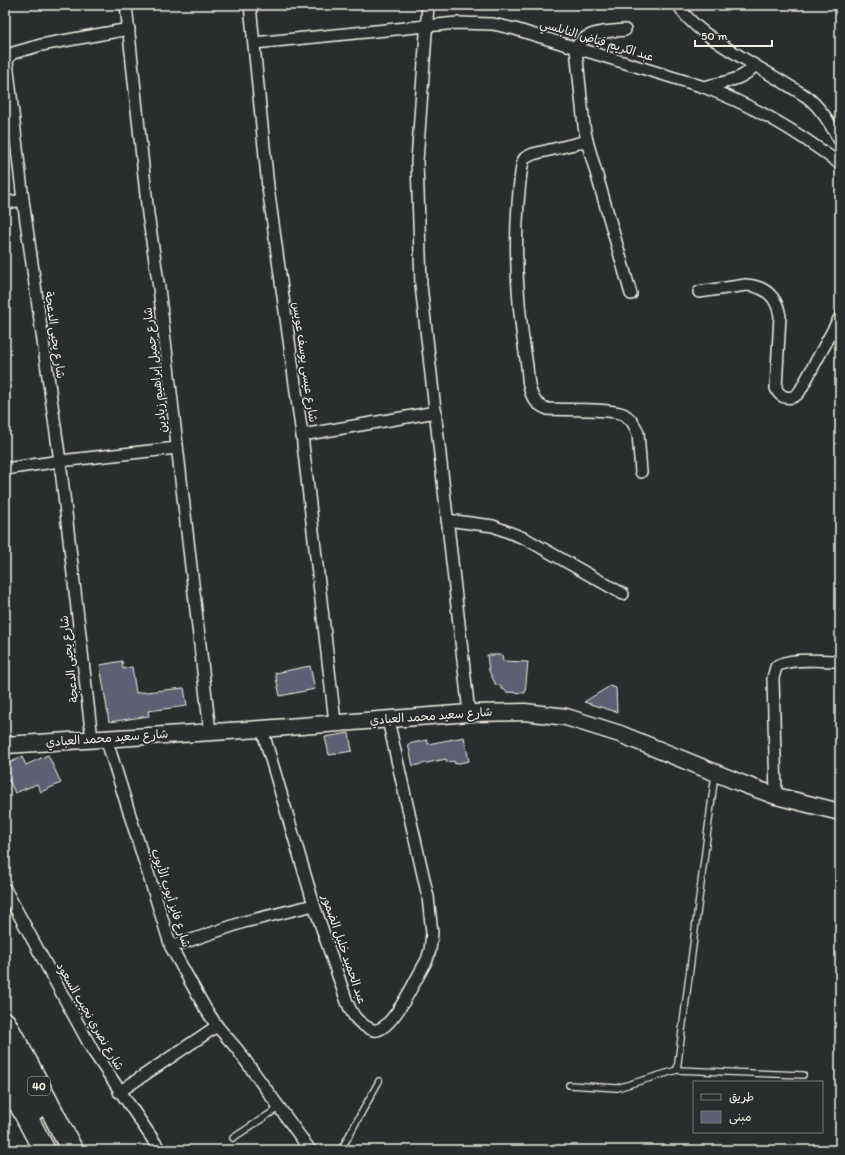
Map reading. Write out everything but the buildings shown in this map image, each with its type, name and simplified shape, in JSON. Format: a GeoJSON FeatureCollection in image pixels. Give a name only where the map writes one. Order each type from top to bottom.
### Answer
{"type":"FeatureCollection","features":[{"type":"Feature","properties":{"kind":"highway","name":"40"},"geometry":{"type":"LineString","coordinates":[[5,1023],[72,1150]]}},
{"type":"Feature","properties":{"kind":"highway","name":"40"},"geometry":{"type":"LineString","coordinates":[[5,1058],[58,1150]]}},
{"type":"Feature","properties":{"kind":"highway"},"geometry":{"type":"LineString","coordinates":[[5,1075],[44,1150]]}},
{"type":"Feature","properties":{"kind":"street","name":"شارع جميل إبراهيم زيادين"},"geometry":{"type":"LineString","coordinates":[[126,5],[148,214],[159,288],[210,732]]}},
{"type":"Feature","properties":{"kind":"street","name":"شارع عيسى يوسف عويس"},"geometry":{"type":"LineString","coordinates":[[250,5],[267,179],[302,435],[335,722]]}},
{"type":"Feature","properties":{"kind":"street"},"geometry":{"type":"LineString","coordinates":[[428,5],[417,169],[421,285],[469,713]]}},
{"type":"Feature","properties":{"kind":"street"},"geometry":{"type":"LineString","coordinates":[[680,5],[691,20],[727,49],[814,102],[826,116],[840,141]]}},
{"type":"Feature","properties":{"kind":"street","name":"عبد الكريم فياض النابلسي"},"geometry":{"type":"LineString","coordinates":[[254,43],[457,22],[493,24],[530,33],[704,87],[731,97],[773,118],[840,164]]}},
{"type":"Feature","properties":{"kind":"street","name":"شارع يحيى الدعجة"},"geometry":{"type":"LineString","coordinates":[[99,739],[23,200],[7,62],[13,53],[41,45],[129,29]]}},
{"type":"Feature","properties":{"kind":"street"},"geometry":{"type":"LineString","coordinates":[[625,30],[586,36],[580,41],[576,48],[584,126],[587,140],[631,294]]}},
{"type":"Feature","properties":{"kind":"street"},"geometry":{"type":"LineString","coordinates":[[704,87],[743,76],[754,65]]}},
{"type":"Feature","properties":{"kind":"street"},"geometry":{"type":"LineString","coordinates":[[587,140],[533,154],[525,158],[523,161],[517,217],[516,269],[525,356],[532,394],[536,402],[540,405],[548,409],[613,411],[629,418],[638,433],[641,472]]}},
{"type":"Feature","properties":{"kind":"street"},"geometry":{"type":"LineString","coordinates":[[5,203],[23,200]]}},
{"type":"Feature","properties":{"kind":"street"},"geometry":{"type":"LineString","coordinates":[[699,292],[746,285],[757,286],[772,297],[780,316],[776,388],[780,395],[787,398],[795,396],[800,391],[840,317]]}},
{"type":"Feature","properties":{"kind":"street"},"geometry":{"type":"LineString","coordinates":[[302,435],[436,412]]}},
{"type":"Feature","properties":{"kind":"street"},"geometry":{"type":"LineString","coordinates":[[5,469],[60,461],[177,448]]}},
{"type":"Feature","properties":{"kind":"street"},"geometry":{"type":"LineString","coordinates":[[447,520],[493,526],[526,539],[623,594]]}},
{"type":"Feature","properties":{"kind":"street"},"geometry":{"type":"LineString","coordinates":[[776,796],[773,678],[776,667],[783,662],[840,661]]}},
{"type":"Feature","properties":{"kind":"street","name":"شارع سعيد محمد العبادي"},"geometry":{"type":"LineString","coordinates":[[5,745],[262,729],[335,722],[388,720],[469,713],[525,712],[566,717],[620,734],[776,796],[840,812]]}},
{"type":"Feature","properties":{"kind":"street","name":"عبد الحميد خليل الضمور"},"geometry":{"type":"LineString","coordinates":[[262,729],[314,905],[351,1012],[357,1021],[373,1030],[378,1030],[389,1022],[397,1013],[427,960],[432,933],[428,897],[388,720]]}},
{"type":"Feature","properties":{"kind":"street","name":"شارع فايز أيوب الأيوب"},"geometry":{"type":"LineString","coordinates":[[99,739],[171,947],[205,1008],[217,1026],[237,1049],[310,1150]]}},
{"type":"Feature","properties":{"kind":"street","name":"شارع نصري نجيب السعود"},"geometry":{"type":"LineString","coordinates":[[5,889],[84,1036],[119,1092],[160,1150]]}},
{"type":"Feature","properties":{"kind":"street"},"geometry":{"type":"LineString","coordinates":[[171,947],[244,922],[314,905]]}},
{"type":"Feature","properties":{"kind":"street"},"geometry":{"type":"LineString","coordinates":[[119,1092],[217,1026]]}},
{"type":"Feature","properties":{"kind":"lane"},"geometry":{"type":"LineString","coordinates":[[677,1070],[715,772]]}},
{"type":"Feature","properties":{"kind":"lane"},"geometry":{"type":"LineString","coordinates":[[569,1085],[617,1088],[677,1070],[803,1075]]}},
{"type":"Feature","properties":{"kind":"lane"},"geometry":{"type":"LineString","coordinates":[[341,1150],[379,1081]]}},
{"type":"Feature","properties":{"kind":"lane"},"geometry":{"type":"LineString","coordinates":[[233,1138],[280,1107]]}}]}
